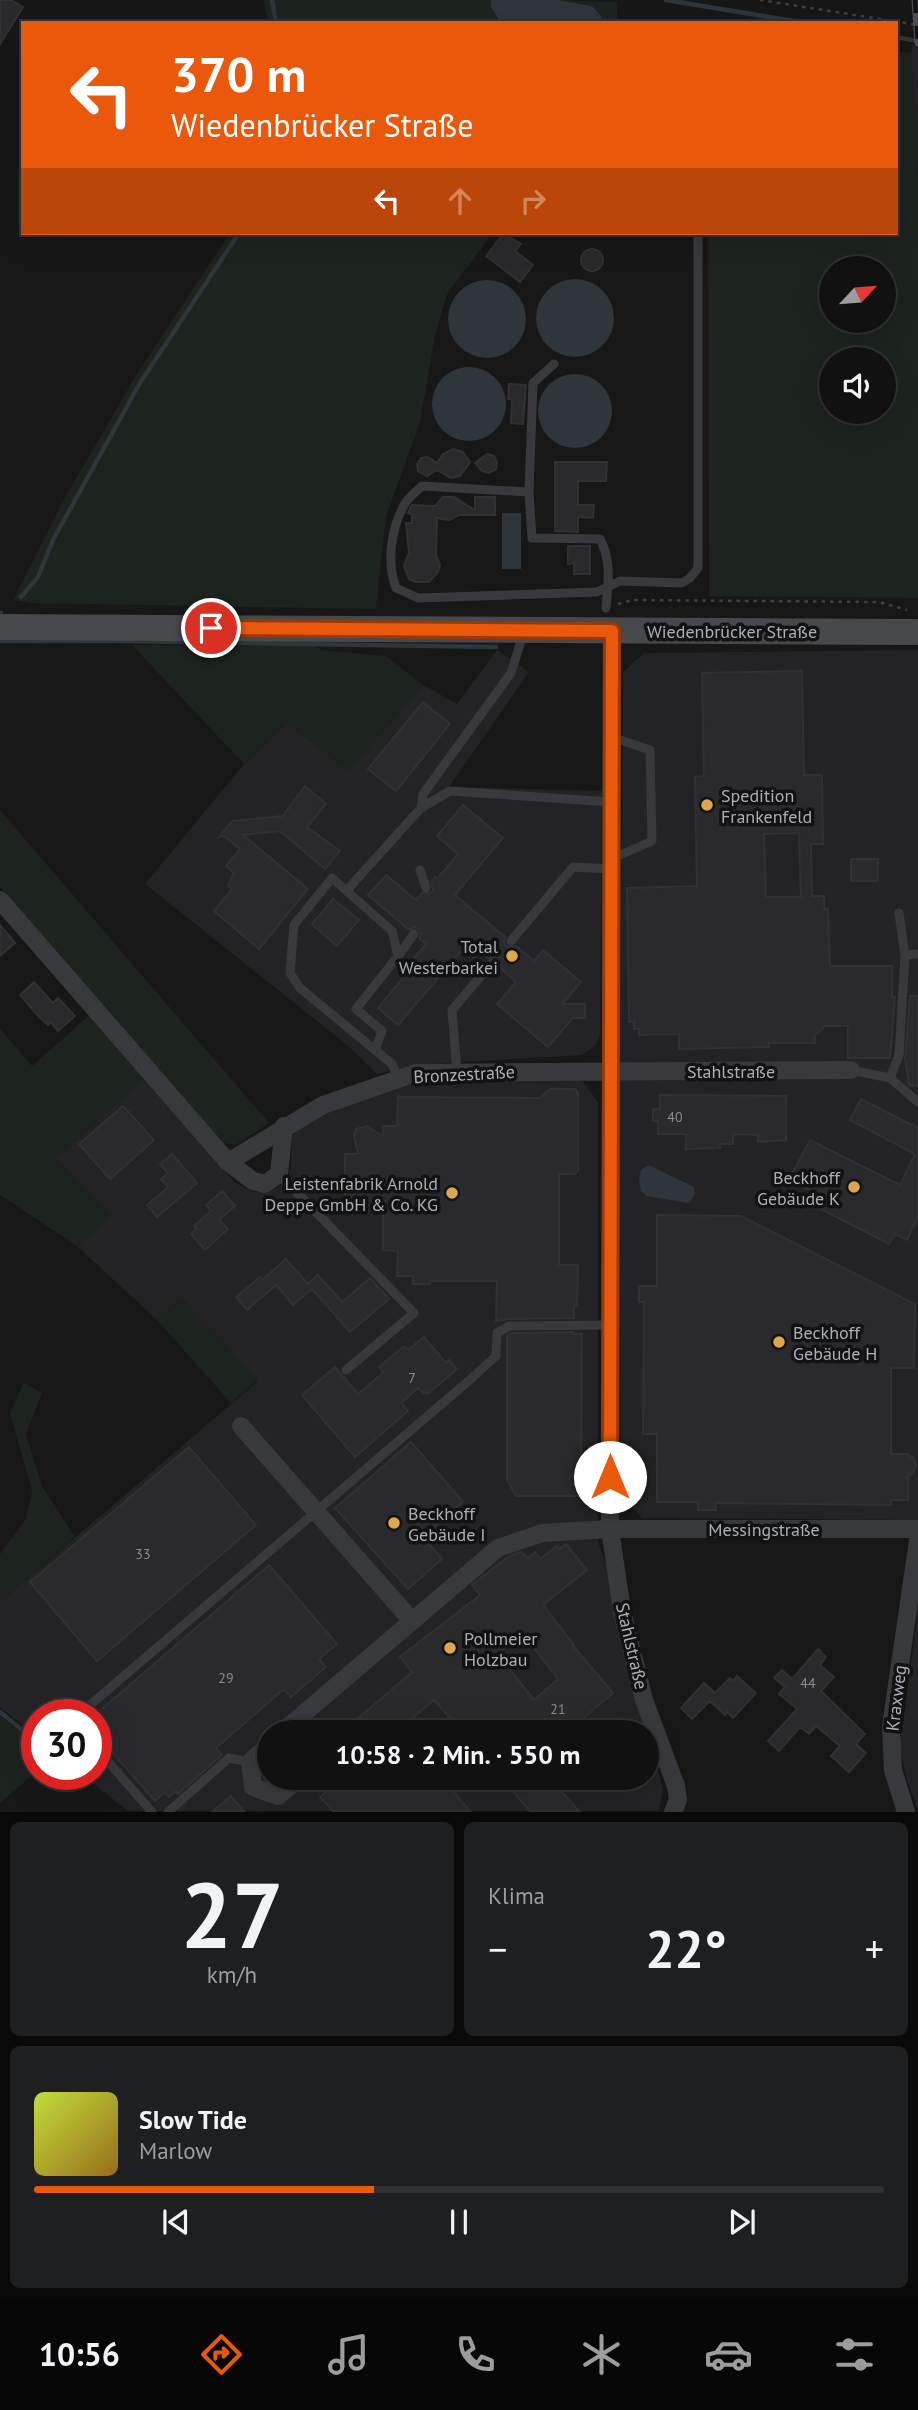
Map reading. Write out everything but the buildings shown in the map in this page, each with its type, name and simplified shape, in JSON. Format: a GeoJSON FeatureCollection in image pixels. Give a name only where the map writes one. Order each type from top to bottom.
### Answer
{"type":"FeatureCollection","features":[{"type":"Feature","properties":{"kind":"main road","name":"Wiedenbrücker Straße"},"geometry":{"type":"LineString","coordinates":[[0,627],[524,630],[609,619],[918,632]]}},
{"type":"Feature","properties":{"kind":"street","name":"Stahlstraße"},"geometry":{"type":"LineString","coordinates":[[609,619],[612,737],[610,1529],[622,1611],[641,1687],[676,1786],[675,1806]]}},
{"type":"Feature","properties":{"kind":"street"},"geometry":{"type":"LineString","coordinates":[[0,900],[228,1162],[253,1181],[265,1184],[279,1174],[284,1126]]}},
{"type":"Feature","properties":{"kind":"street","name":"Stahlstraße"},"geometry":{"type":"LineString","coordinates":[[611,1071],[851,1070]]}},
{"type":"Feature","properties":{"kind":"street","name":"Bronzestraße"},"geometry":{"type":"LineString","coordinates":[[228,1162],[323,1105],[416,1073],[611,1071]]}},
{"type":"Feature","properties":{"kind":"street"},"geometry":{"type":"LineString","coordinates":[[241,1426],[412,1621]]}},
{"type":"Feature","properties":{"kind":"street"},"geometry":{"type":"LineString","coordinates":[[295,1720],[498,1548],[542,1533],[610,1529]]}},
{"type":"Feature","properties":{"kind":"street","name":"Messingstraße"},"geometry":{"type":"LineString","coordinates":[[610,1529],[918,1530]]}},
{"type":"Feature","properties":{"kind":"street","name":"Kraxweg"},"geometry":{"type":"LineString","coordinates":[[906,1811],[893,1770],[891,1726],[918,1541]]}},
{"type":"Feature","properties":{"kind":"street"},"geometry":{"type":"LineString","coordinates":[[301,1720],[302,1714]]}},
{"type":"Feature","properties":{"kind":"street"},"geometry":{"type":"LineString","coordinates":[[257,1756],[250,1762],[253,1787],[257,1789]]}},
{"type":"Feature","properties":{"kind":"street"},"geometry":{"type":"LineString","coordinates":[[260,1790],[278,1796],[285,1790]]}},
{"type":"Feature","properties":{"kind":"lane"},"geometry":{"type":"LineString","coordinates":[[529,492],[422,486],[407,500],[393,535],[391,574],[396,588],[418,598],[597,592],[620,581],[682,583],[698,568],[698,235]]}},
{"type":"Feature","properties":{"kind":"lane"},"geometry":{"type":"LineString","coordinates":[[554,364],[533,383],[529,492],[532,538],[600,539],[605,549],[609,571],[609,619]]}},
{"type":"Feature","properties":{"kind":"lane"},"geometry":{"type":"LineString","coordinates":[[421,808],[423,794],[511,673],[524,630]]}},
{"type":"Feature","properties":{"kind":"lane"},"geometry":{"type":"LineString","coordinates":[[511,941],[573,867],[611,864],[652,841],[650,750],[612,737]]}},
{"type":"Feature","properties":{"kind":"lane"},"geometry":{"type":"LineString","coordinates":[[347,890],[421,808],[450,791],[611,802]]}},
{"type":"Feature","properties":{"kind":"lane"},"geometry":{"type":"LineString","coordinates":[[420,870],[426,888]]}},
{"type":"Feature","properties":{"kind":"lane"},"geometry":{"type":"LineString","coordinates":[[398,956],[392,931],[332,878],[294,926],[290,973],[300,988],[392,1064],[399,1079]]}},
{"type":"Feature","properties":{"kind":"lane"},"geometry":{"type":"LineString","coordinates":[[890,1078],[900,1055],[905,955],[900,913]]}},
{"type":"Feature","properties":{"kind":"lane"},"geometry":{"type":"LineString","coordinates":[[374,1050],[382,1031],[356,1009],[414,934]]}},
{"type":"Feature","properties":{"kind":"lane"},"geometry":{"type":"LineString","coordinates":[[905,955],[918,954]]}},
{"type":"Feature","properties":{"kind":"lane"},"geometry":{"type":"LineString","coordinates":[[457,1072],[452,1010],[492,963]]}},
{"type":"Feature","properties":{"kind":"lane"},"geometry":{"type":"LineString","coordinates":[[851,1070],[890,1078],[918,1102]]}},
{"type":"Feature","properties":{"kind":"lane"},"geometry":{"type":"LineString","coordinates":[[279,1174],[414,1313],[346,1370]]}},
{"type":"Feature","properties":{"kind":"lane"},"geometry":{"type":"LineString","coordinates":[[97,1699],[496,1356],[496,1333],[509,1326],[611,1325]]}},
{"type":"Feature","properties":{"kind":"lane"},"geometry":{"type":"LineString","coordinates":[[168,1811],[229,1758],[250,1762]]}},
{"type":"Feature","properties":{"kind":"lane"},"geometry":{"type":"LineString","coordinates":[[112,1766],[152,1811]]}},
{"type":"Feature","properties":{"kind":"path"},"geometry":{"type":"LineString","coordinates":[[760,0],[893,21]]}},
{"type":"Feature","properties":{"kind":"path"},"geometry":{"type":"LineString","coordinates":[[898,22],[918,25]]}},
{"type":"Feature","properties":{"kind":"path"},"geometry":{"type":"LineString","coordinates":[[609,619],[632,600],[879,602],[918,613]]}},
{"type":"Feature","properties":{"kind":"shaded area"},"geometry":{"type":"Polygon","coordinates":[[[264,0],[491,0],[491,7],[500,21],[268,21],[264,0]]]}},
{"type":"Feature","properties":{"kind":"shaded area"},"geometry":{"type":"Polygon","coordinates":[[[491,0],[558,0],[592,6],[602,17],[600,21],[500,21],[491,7],[491,0]]]}},
{"type":"Feature","properties":{"kind":"shaded area"},"geometry":{"type":"Polygon","coordinates":[[[558,0],[617,2],[617,21],[600,21],[602,17],[592,6],[558,0]]]}},
{"type":"Feature","properties":{"kind":"shaded area"},"geometry":{"type":"Polygon","coordinates":[[[912,45],[918,47],[918,178],[911,53],[912,45]]]}},
{"type":"Feature","properties":{"kind":"shaded area"},"geometry":{"type":"Polygon","coordinates":[[[898,51],[911,53],[918,178],[918,598],[709,596],[708,235],[898,235],[898,51]]]}},
{"type":"Feature","properties":{"kind":"shaded area"},"geometry":{"type":"Polygon","coordinates":[[[229,235],[491,235],[447,294],[435,336],[420,423],[386,516],[376,609],[31,603],[13,600],[64,499],[135,377],[229,235]]]}},
{"type":"Feature","properties":{"kind":"shaded area"},"geometry":{"type":"Polygon","coordinates":[[[575,279],[590,282],[603,290],[611,303],[614,318],[611,333],[603,346],[590,354],[575,357],[560,354],[547,346],[539,333],[536,318],[539,303],[547,290],[560,282],[575,279]]]}},
{"type":"Feature","properties":{"kind":"shaded area"},"geometry":{"type":"Polygon","coordinates":[[[487,280],[502,283],[515,291],[523,304],[526,319],[523,334],[515,347],[502,355],[487,358],[472,355],[459,347],[451,334],[448,319],[451,304],[459,291],[472,283],[487,280]]]}},
{"type":"Feature","properties":{"kind":"shaded area"},"geometry":{"type":"Polygon","coordinates":[[[469,367],[483,370],[495,378],[503,390],[506,404],[503,418],[495,430],[483,438],[469,441],[455,438],[443,430],[435,418],[432,404],[435,390],[443,378],[455,370],[469,367]]]}},
{"type":"Feature","properties":{"kind":"shaded area"},"geometry":{"type":"Polygon","coordinates":[[[575,374],[589,377],[601,385],[609,397],[612,411],[609,425],[601,437],[589,445],[575,448],[561,445],[549,437],[541,425],[538,411],[541,397],[549,385],[561,377],[575,374]]]}},
{"type":"Feature","properties":{"kind":"shaded area"},"geometry":{"type":"Polygon","coordinates":[[[502,513],[521,513],[521,569],[502,569],[502,513]]]}},
{"type":"Feature","properties":{"kind":"shaded area"},"geometry":{"type":"Polygon","coordinates":[[[132,645],[315,646],[321,650],[386,656],[423,685],[348,770],[287,722],[244,764],[132,645]]]}},
{"type":"Feature","properties":{"kind":"shaded area"},"geometry":{"type":"Polygon","coordinates":[[[497,650],[529,672],[449,787],[602,791],[600,1035],[595,1046],[582,1055],[426,1064],[377,1074],[347,1045],[145,884],[244,764],[287,722],[348,770],[423,685],[457,704],[497,650]]]}},
{"type":"Feature","properties":{"kind":"shaded area"},"geometry":{"type":"Polygon","coordinates":[[[918,650],[918,1520],[642,1518],[621,1494],[623,672],[644,653],[918,650]]]}},
{"type":"Feature","properties":{"kind":"shaded area"},"geometry":{"type":"Polygon","coordinates":[[[0,810],[269,1123],[236,1145],[223,1143],[0,887],[0,810]]]}},
{"type":"Feature","properties":{"kind":"shaded area"},"geometry":{"type":"Polygon","coordinates":[[[92,1013],[147,1076],[55,1159],[112,1215],[77,1246],[0,1195],[0,1029],[32,1066],[92,1013]]]}},
{"type":"Feature","properties":{"kind":"shaded area"},"geometry":{"type":"Polygon","coordinates":[[[147,1076],[234,1182],[253,1192],[269,1192],[287,1179],[291,1167],[292,1137],[297,1129],[326,1112],[422,1081],[582,1080],[598,1102],[598,1542],[610,1576],[644,1720],[257,1720],[257,1790],[659,1790],[659,1775],[663,1789],[659,1811],[128,1811],[101,1790],[112,1790],[112,1699],[21,1699],[21,1724],[0,1707],[0,1602],[258,1381],[182,1298],[157,1320],[77,1246],[111,1215],[55,1159],[147,1076]]]}},
{"type":"Feature","properties":{"kind":"shaded area"},"geometry":{"type":"Polygon","coordinates":[[[649,1165],[694,1187],[695,1194],[689,1203],[647,1196],[641,1191],[641,1170],[649,1165]]]}},
{"type":"Feature","properties":{"kind":"shaded area"},"geometry":{"type":"Polygon","coordinates":[[[182,1298],[258,1380],[231,1403],[157,1320],[182,1298]]]}},
{"type":"Feature","properties":{"kind":"shaded area"},"geometry":{"type":"Polygon","coordinates":[[[24,1383],[42,1393],[26,1434],[42,1486],[75,1537],[0,1602],[0,1554],[26,1519],[32,1491],[10,1413],[24,1383]]]}},
{"type":"Feature","properties":{"kind":"shaded area"},"geometry":{"type":"Polygon","coordinates":[[[918,1612],[918,1811],[906,1777],[900,1744],[918,1612]]]}},
{"type":"Feature","properties":{"kind":"shaded area"},"geometry":{"type":"Polygon","coordinates":[[[0,1716],[21,1732],[21,1785],[0,1803],[0,1716]]]}},
{"type":"Feature","properties":{"kind":"waterway"},"geometry":{"type":"LineString","coordinates":[[272,0],[276,21]]}},
{"type":"Feature","properties":{"kind":"waterway"},"geometry":{"type":"LineString","coordinates":[[666,0],[794,21]]}},
{"type":"Feature","properties":{"kind":"waterway"},"geometry":{"type":"LineString","coordinates":[[898,37],[918,41]]}},
{"type":"Feature","properties":{"kind":"waterway"},"geometry":{"type":"LineString","coordinates":[[21,597],[38,577],[53,540],[140,383],[238,235]]}},
{"type":"Feature","properties":{"kind":"waterway"},"geometry":{"type":"LineString","coordinates":[[0,641],[496,647]]}},
{"type":"Feature","properties":{"kind":"waterway"},"geometry":{"type":"LineString","coordinates":[[0,1712],[21,1729]]}},
{"type":"Feature","properties":{"kind":"railway"},"geometry":{"type":"LineString","coordinates":[[915,0],[918,43]]}},
{"type":"Feature","properties":{"kind":"place","name":"Spedition Frankenfeld"},"geometry":{"type":"Point","coordinates":[707,805]}},
{"type":"Feature","properties":{"kind":"place","name":"Total Westerbarkei"},"geometry":{"type":"Point","coordinates":[512,956]}},
{"type":"Feature","properties":{"kind":"place","name":"Beckhoff Gebäude K"},"geometry":{"type":"Point","coordinates":[854,1187]}},
{"type":"Feature","properties":{"kind":"place","name":"Leistenfabrik Arnold Deppe GmbH & Co. KG"},"geometry":{"type":"Point","coordinates":[452,1193]}},
{"type":"Feature","properties":{"kind":"place","name":"Beckhoff Gebäude H"},"geometry":{"type":"Point","coordinates":[779,1342]}},
{"type":"Feature","properties":{"kind":"place","name":"Beckhoff Gebäude I"},"geometry":{"type":"Point","coordinates":[394,1523]}},
{"type":"Feature","properties":{"kind":"place","name":"Pollmeier Holzbau"},"geometry":{"type":"Point","coordinates":[450,1648]}},
{"type":"Feature","properties":{"kind":"route"},"geometry":{"type":"LineString","coordinates":[[211,628],[612,631],[610,1477]]}}]}
